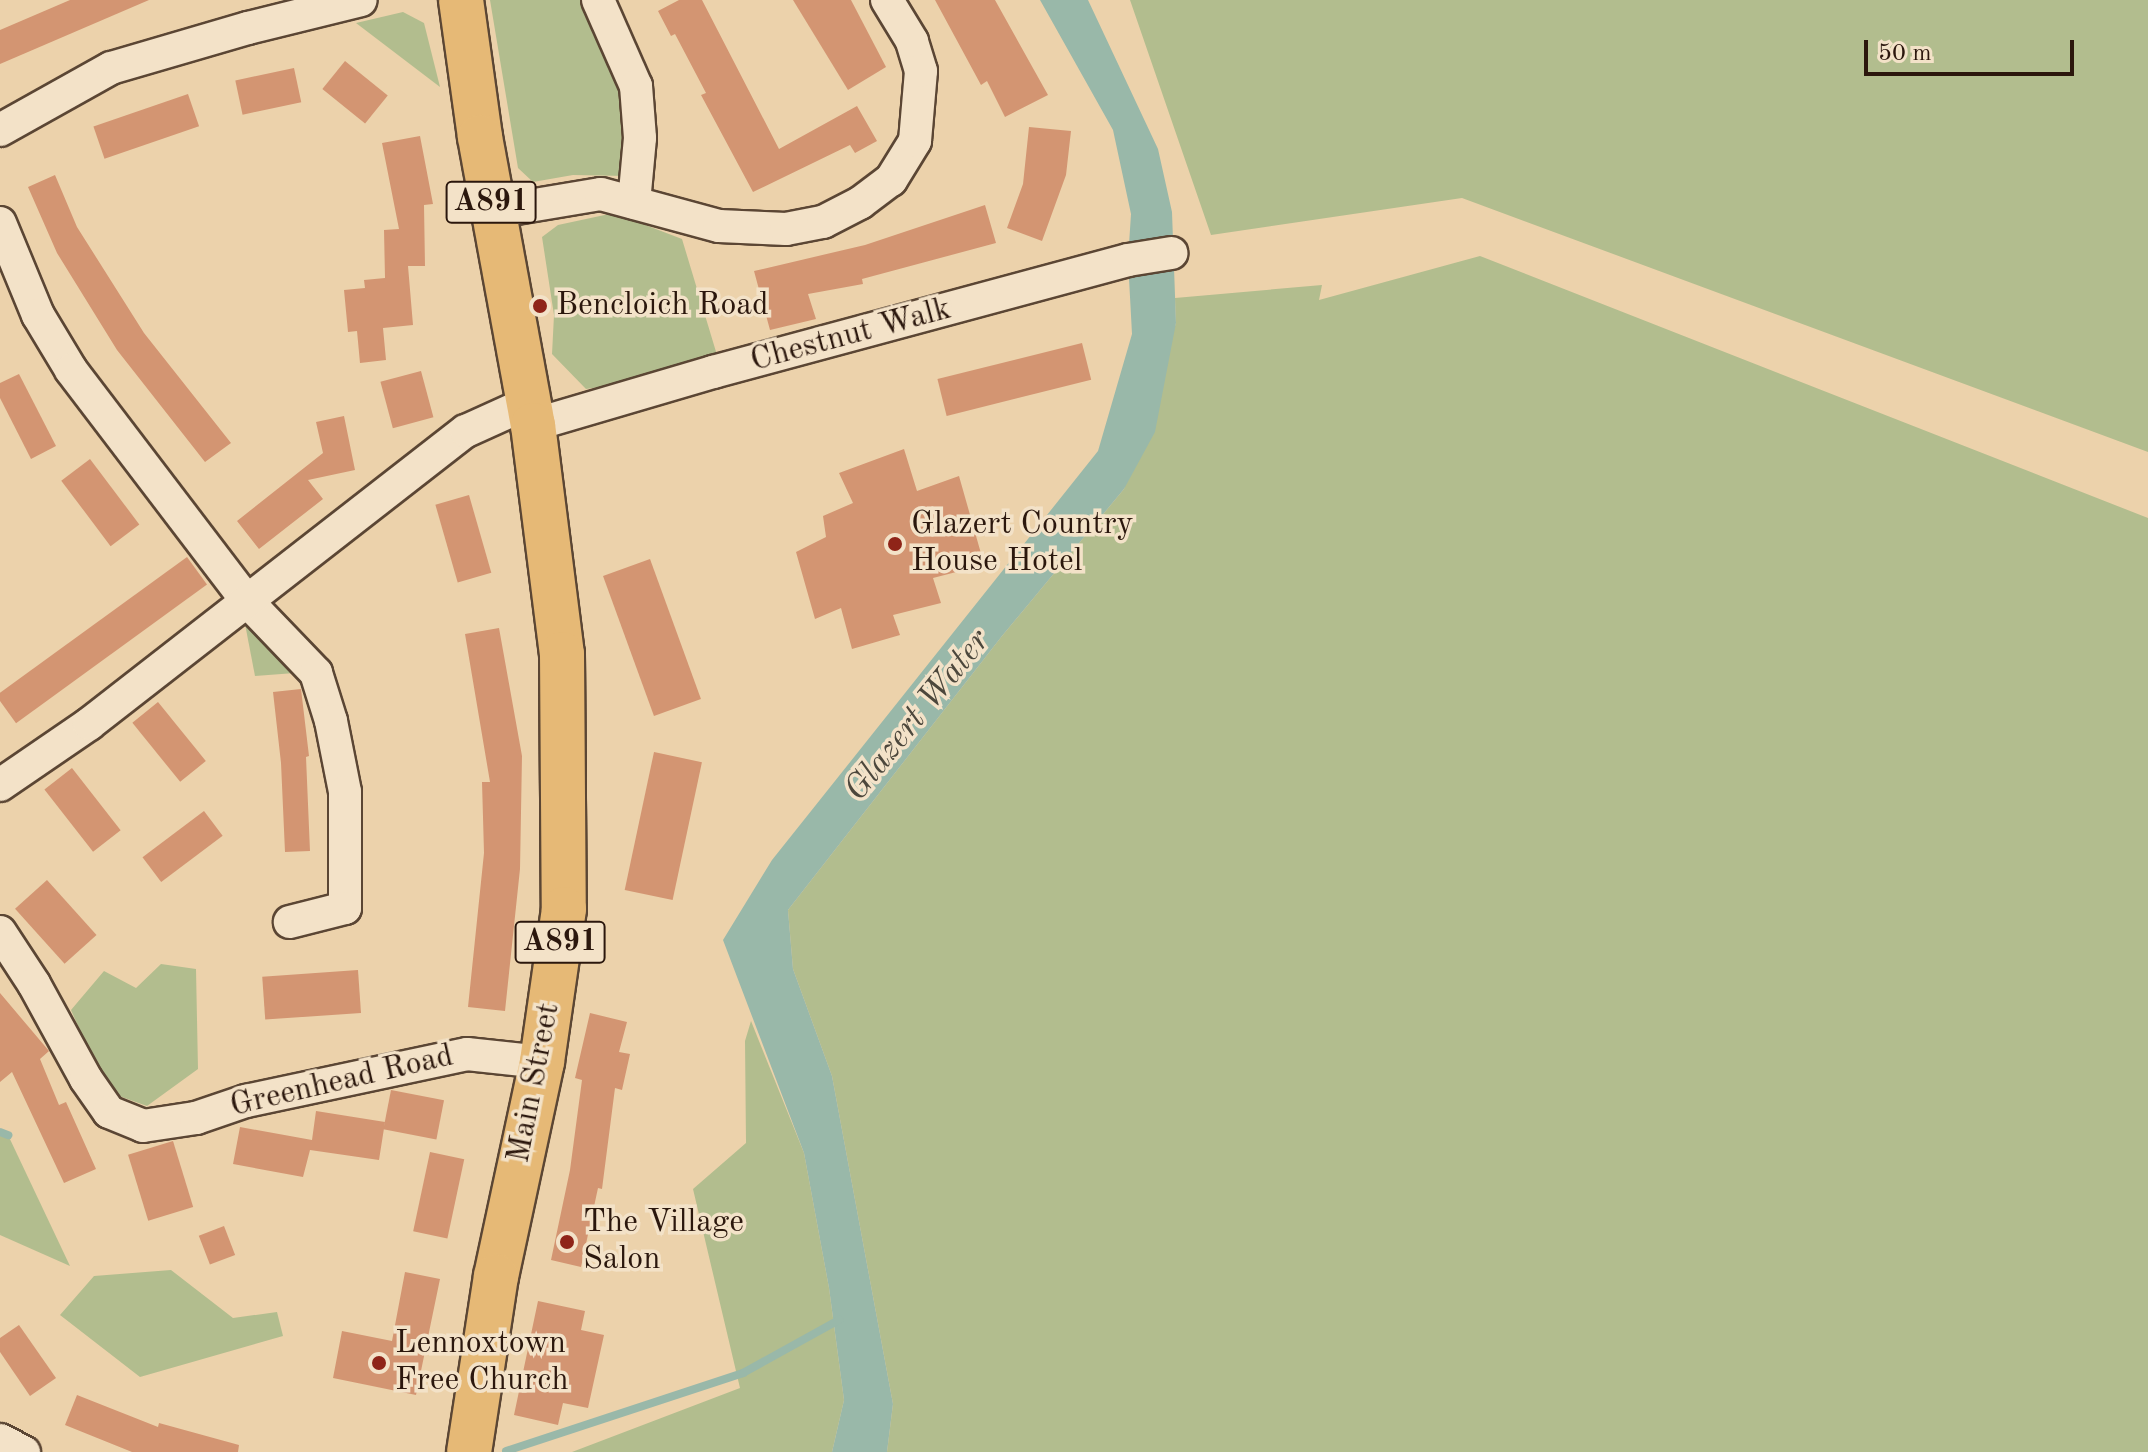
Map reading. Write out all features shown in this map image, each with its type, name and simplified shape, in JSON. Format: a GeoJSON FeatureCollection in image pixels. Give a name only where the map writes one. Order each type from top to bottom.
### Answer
{"type":"FeatureCollection","features":[{"type":"Feature","properties":{"kind":"main road","name":"A891"},"geometry":{"type":"LineString","coordinates":[[461,0],[493,212],[530,414]]}},
{"type":"Feature","properties":{"kind":"main road","name":"Main Street"},"geometry":{"type":"LineString","coordinates":[[469,1452],[496,1276],[542,1062],[564,909],[562,654],[530,414]]}},
{"type":"Feature","properties":{"kind":"street"},"geometry":{"type":"LineString","coordinates":[[0,130],[111,68],[248,28],[361,0]]}},
{"type":"Feature","properties":{"kind":"street"},"geometry":{"type":"LineString","coordinates":[[598,0],[636,86],[640,138],[634,203]]}},
{"type":"Feature","properties":{"kind":"street"},"geometry":{"type":"LineString","coordinates":[[493,212],[601,194],[719,226],[786,229],[823,222],[891,180],[915,141],[921,71],[912,41],[887,0]]}},
{"type":"Feature","properties":{"kind":"street"},"geometry":{"type":"LineString","coordinates":[[0,223],[38,315],[71,370],[247,601],[316,673],[331,721],[345,792],[345,908],[290,922]]}},
{"type":"Feature","properties":{"kind":"street","name":"Chestnut Walk"},"geometry":{"type":"LineString","coordinates":[[530,414],[604,402],[1128,260],[1171,253]]}},
{"type":"Feature","properties":{"kind":"street"},"geometry":{"type":"LineString","coordinates":[[0,785],[89,724],[466,431],[530,414]]}},
{"type":"Feature","properties":{"kind":"street","name":"Greenhead Road"},"geometry":{"type":"LineString","coordinates":[[0,932],[109,1112],[143,1126],[196,1118],[246,1101],[467,1054],[542,1062]]}},
{"type":"Feature","properties":{"kind":"street"},"geometry":{"type":"LineString","coordinates":[[0,1440],[24,1452]]}},
{"type":"Feature","properties":{"kind":"green space"},"geometry":{"type":"Polygon","coordinates":[[[490,0],[582,0],[609,50],[622,88],[627,176],[573,175],[533,182],[518,168],[490,0]]]}},
{"type":"Feature","properties":{"kind":"green space"},"geometry":{"type":"Polygon","coordinates":[[[1130,0],[2148,0],[2148,452],[1462,198],[1211,235],[1130,0]]]}},
{"type":"Feature","properties":{"kind":"green space"},"geometry":{"type":"Polygon","coordinates":[[[403,12],[424,23],[440,87],[356,23],[403,12]]]}},
{"type":"Feature","properties":{"kind":"green space"},"geometry":{"type":"Polygon","coordinates":[[[614,213],[682,239],[717,355],[613,385],[586,389],[552,354],[554,315],[542,237],[558,225],[614,213]]]}},
{"type":"Feature","properties":{"kind":"green space"},"geometry":{"type":"Polygon","coordinates":[[[1480,256],[2148,518],[2148,1452],[887,1452],[893,1404],[832,1076],[793,969],[788,910],[1002,636],[1124,489],[1176,323],[1175,298],[1322,285],[1319,300],[1480,256]]]}},
{"type":"Feature","properties":{"kind":"green space"},"geometry":{"type":"Polygon","coordinates":[[[245,624],[266,627],[308,672],[255,676],[245,624]]]}},
{"type":"Feature","properties":{"kind":"green space"},"geometry":{"type":"Polygon","coordinates":[[[161,964],[196,969],[198,1069],[147,1106],[119,1096],[99,1074],[71,1010],[104,971],[136,988],[161,964]]]}},
{"type":"Feature","properties":{"kind":"green space"},"geometry":{"type":"Polygon","coordinates":[[[751,1021],[804,1153],[829,1288],[844,1400],[832,1452],[572,1452],[740,1388],[693,1189],[746,1143],[745,1041],[751,1021]]]}},
{"type":"Feature","properties":{"kind":"green space"},"geometry":{"type":"Polygon","coordinates":[[[0,1132],[8,1135],[70,1266],[0,1235],[0,1132]]]}},
{"type":"Feature","properties":{"kind":"green space"},"geometry":{"type":"Polygon","coordinates":[[[171,1270],[233,1318],[277,1312],[283,1336],[140,1377],[60,1315],[94,1276],[171,1270]]]}},
{"type":"Feature","properties":{"kind":"water","name":"Glazert Water"},"geometry":{"type":"Polygon","coordinates":[[[1040,0],[1088,0],[1158,149],[1172,212],[1176,323],[1155,432],[1124,489],[1002,636],[788,910],[793,969],[832,1076],[893,1404],[887,1452],[832,1452],[844,1400],[829,1288],[804,1153],[723,940],[772,860],[1098,451],[1132,334],[1128,260],[1131,214],[1113,130],[1040,0]]]}},
{"type":"Feature","properties":{"kind":"building"},"geometry":{"type":"Polygon","coordinates":[[[70,0],[149,0],[0,64],[0,30],[70,0]]]}},
{"type":"Feature","properties":{"kind":"building"},"geometry":{"type":"Polygon","coordinates":[[[679,0],[702,0],[779,149],[857,106],[877,141],[855,153],[850,145],[753,192],[701,95],[706,93],[675,34],[671,36],[658,11],[679,0]]]}},
{"type":"Feature","properties":{"kind":"building"},"geometry":{"type":"Polygon","coordinates":[[[793,0],[851,0],[886,67],[848,90],[793,0]]]}},
{"type":"Feature","properties":{"kind":"building"},"geometry":{"type":"Polygon","coordinates":[[[935,0],[995,0],[1048,95],[1005,117],[987,81],[981,85],[935,0]]]}},
{"type":"Feature","properties":{"kind":"building"},"geometry":{"type":"Polygon","coordinates":[[[345,61],[388,96],[365,124],[322,89],[345,61]]]}},
{"type":"Feature","properties":{"kind":"building"},"geometry":{"type":"Polygon","coordinates":[[[294,68],[301,102],[243,115],[235,80],[294,68]]]}},
{"type":"Feature","properties":{"kind":"building"},"geometry":{"type":"Polygon","coordinates":[[[188,94],[199,126],[105,159],[93,127],[188,94]]]}},
{"type":"Feature","properties":{"kind":"building"},"geometry":{"type":"Polygon","coordinates":[[[1029,127],[1071,131],[1066,175],[1042,241],[1007,228],[1023,184],[1029,127]]]}},
{"type":"Feature","properties":{"kind":"building"},"geometry":{"type":"Polygon","coordinates":[[[420,136],[433,204],[424,205],[425,266],[408,266],[413,325],[383,328],[386,360],[360,363],[357,331],[348,332],[344,290],[365,288],[364,280],[385,278],[384,230],[399,229],[382,143],[420,136]]]}},
{"type":"Feature","properties":{"kind":"building"},"geometry":{"type":"Polygon","coordinates":[[[55,175],[77,227],[144,333],[231,443],[205,462],[117,350],[57,253],[28,187],[55,175]]]}},
{"type":"Feature","properties":{"kind":"building"},"geometry":{"type":"Polygon","coordinates":[[[985,205],[996,243],[862,279],[863,284],[808,294],[816,319],[770,330],[754,271],[865,245],[985,205]]]}},
{"type":"Feature","properties":{"kind":"building"},"geometry":{"type":"Polygon","coordinates":[[[1082,343],[1091,380],[947,416],[937,379],[1082,343]]]}},
{"type":"Feature","properties":{"kind":"building"},"geometry":{"type":"Polygon","coordinates":[[[421,371],[433,417],[393,428],[380,382],[421,371]]]}},
{"type":"Feature","properties":{"kind":"building"},"geometry":{"type":"Polygon","coordinates":[[[19,374],[56,446],[31,459],[0,398],[0,383],[19,374]]]}},
{"type":"Feature","properties":{"kind":"building"},"geometry":{"type":"Polygon","coordinates":[[[344,416],[355,470],[308,480],[323,499],[259,549],[237,521],[323,453],[316,422],[344,416]]]}},
{"type":"Feature","properties":{"kind":"building","name":"Glazert Country House Hotel"},"geometry":{"type":"Polygon","coordinates":[[[904,449],[917,491],[959,476],[982,557],[962,560],[964,570],[933,578],[941,603],[893,615],[900,635],[852,649],[841,608],[815,619],[796,552],[826,537],[823,516],[853,503],[839,473],[904,449]]]}},
{"type":"Feature","properties":{"kind":"building"},"geometry":{"type":"Polygon","coordinates":[[[90,459],[139,524],[111,546],[61,481],[90,459]]]}},
{"type":"Feature","properties":{"kind":"building"},"geometry":{"type":"Polygon","coordinates":[[[469,495],[491,573],[458,583],[435,505],[469,495]]]}},
{"type":"Feature","properties":{"kind":"building"},"geometry":{"type":"Polygon","coordinates":[[[187,557],[207,585],[16,723],[0,701],[0,693],[187,557]]]}},
{"type":"Feature","properties":{"kind":"building"},"geometry":{"type":"Polygon","coordinates":[[[650,559],[701,699],[654,716],[603,576],[650,559]]]}},
{"type":"Feature","properties":{"kind":"building"},"geometry":{"type":"Polygon","coordinates":[[[499,628],[522,756],[520,869],[505,1011],[468,1007],[484,853],[482,782],[490,782],[465,634],[499,628]]]}},
{"type":"Feature","properties":{"kind":"building"},"geometry":{"type":"Polygon","coordinates":[[[301,689],[309,756],[306,757],[310,851],[285,852],[281,763],[273,692],[301,689]]]}},
{"type":"Feature","properties":{"kind":"building"},"geometry":{"type":"Polygon","coordinates":[[[158,702],[206,761],[180,782],[132,723],[158,702]]]}},
{"type":"Feature","properties":{"kind":"building"},"geometry":{"type":"Polygon","coordinates":[[[654,752],[702,762],[673,900],[625,890],[654,752]]]}},
{"type":"Feature","properties":{"kind":"building"},"geometry":{"type":"Polygon","coordinates":[[[72,768],[121,830],[93,852],[44,790],[72,768]]]}},
{"type":"Feature","properties":{"kind":"building"},"geometry":{"type":"Polygon","coordinates":[[[204,811],[223,836],[161,882],[143,857],[204,811]]]}},
{"type":"Feature","properties":{"kind":"building"},"geometry":{"type":"Polygon","coordinates":[[[47,880],[97,935],[65,964],[15,909],[47,880]]]}},
{"type":"Feature","properties":{"kind":"building"},"geometry":{"type":"Polygon","coordinates":[[[358,970],[361,1013],[265,1020],[262,977],[358,970]]]}},
{"type":"Feature","properties":{"kind":"building"},"geometry":{"type":"Polygon","coordinates":[[[0,993],[49,1051],[40,1059],[59,1105],[66,1102],[96,1169],[64,1183],[12,1072],[0,1082],[0,993]]]}},
{"type":"Feature","properties":{"kind":"building"},"geometry":{"type":"Polygon","coordinates":[[[590,1013],[627,1022],[619,1052],[630,1054],[622,1090],[615,1088],[602,1189],[598,1188],[581,1267],[551,1260],[570,1170],[582,1080],[575,1078],[590,1013]]]}},
{"type":"Feature","properties":{"kind":"building"},"geometry":{"type":"Polygon","coordinates":[[[391,1090],[444,1100],[436,1140],[383,1129],[391,1090]]]}},
{"type":"Feature","properties":{"kind":"building"},"geometry":{"type":"Polygon","coordinates":[[[316,1111],[385,1122],[379,1160],[310,1150],[303,1177],[233,1164],[240,1127],[312,1140],[316,1111]]]}},
{"type":"Feature","properties":{"kind":"building"},"geometry":{"type":"Polygon","coordinates":[[[173,1141],[193,1207],[148,1221],[128,1155],[173,1141]]]}},
{"type":"Feature","properties":{"kind":"building"},"geometry":{"type":"Polygon","coordinates":[[[430,1152],[464,1159],[447,1239],[413,1231],[430,1152]]]}},
{"type":"Feature","properties":{"kind":"building"},"geometry":{"type":"Polygon","coordinates":[[[224,1226],[235,1255],[210,1265],[199,1236],[224,1226]]]}},
{"type":"Feature","properties":{"kind":"building","name":"Lennoxtown Free Church"},"geometry":{"type":"Polygon","coordinates":[[[405,1272],[440,1279],[416,1395],[333,1378],[342,1331],[392,1341],[405,1272]]]}},
{"type":"Feature","properties":{"kind":"building"},"geometry":{"type":"Polygon","coordinates":[[[538,1301],[585,1311],[581,1330],[604,1335],[588,1408],[563,1403],[558,1425],[514,1415],[538,1301]]]}},
{"type":"Feature","properties":{"kind":"building"},"geometry":{"type":"Polygon","coordinates":[[[19,1325],[56,1378],[30,1396],[0,1352],[0,1338],[19,1325]]]}},
{"type":"Feature","properties":{"kind":"building"},"geometry":{"type":"Polygon","coordinates":[[[77,1395],[158,1427],[159,1423],[239,1445],[238,1452],[132,1452],[65,1425],[77,1395]]]}},
{"type":"Feature","properties":{"kind":"waterway"},"geometry":{"type":"LineString","coordinates":[[0,1132],[8,1135]]}},
{"type":"Feature","properties":{"kind":"waterway"},"geometry":{"type":"LineString","coordinates":[[506,1451],[743,1373],[839,1320]]}},
{"type":"Feature","properties":{"kind":"place","name":"Bencloich Road"},"geometry":{"type":"Point","coordinates":[540,306]}},
{"type":"Feature","properties":{"kind":"place","name":"Glazert Country House Hotel"},"geometry":{"type":"Point","coordinates":[895,544]}},
{"type":"Feature","properties":{"kind":"place","name":"The Village Salon"},"geometry":{"type":"Point","coordinates":[567,1242]}},
{"type":"Feature","properties":{"kind":"place","name":"Lennoxtown Free Church"},"geometry":{"type":"Point","coordinates":[379,1363]}}]}
